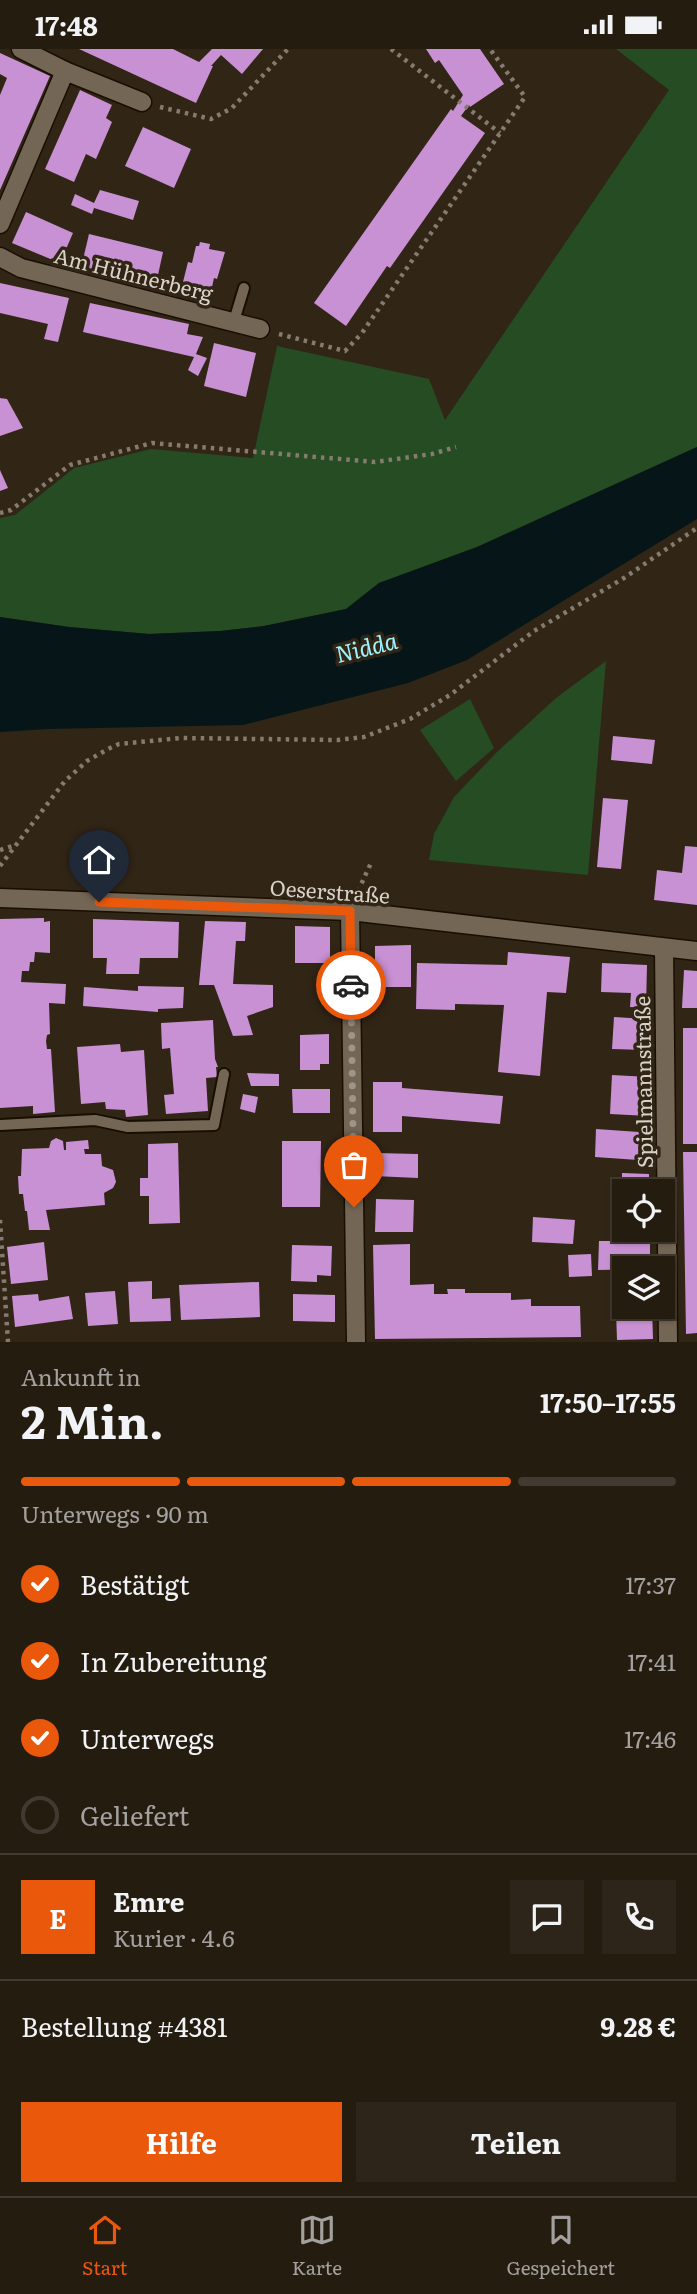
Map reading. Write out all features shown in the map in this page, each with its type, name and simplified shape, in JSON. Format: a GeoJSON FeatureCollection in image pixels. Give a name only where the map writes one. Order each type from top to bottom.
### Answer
{"type":"FeatureCollection","features":[{"type":"Feature","properties":{"kind":"street"},"geometry":{"type":"LineString","coordinates":[[21,49],[65,71],[142,102]]}},
{"type":"Feature","properties":{"kind":"street"},"geometry":{"type":"LineString","coordinates":[[0,224],[65,71]]}},
{"type":"Feature","properties":{"kind":"street","name":"Am Hühnerberg"},"geometry":{"type":"LineString","coordinates":[[0,257],[21,268],[260,329]]}},
{"type":"Feature","properties":{"kind":"street","name":"Oeserstraße"},"geometry":{"type":"LineString","coordinates":[[0,898],[350,911],[697,951]]}},
{"type":"Feature","properties":{"kind":"street"},"geometry":{"type":"LineString","coordinates":[[350,911],[356,1342]]}},
{"type":"Feature","properties":{"kind":"street","name":"Spielmannstraße"},"geometry":{"type":"LineString","coordinates":[[664,948],[668,1342]]}},
{"type":"Feature","properties":{"kind":"lane"},"geometry":{"type":"LineString","coordinates":[[234,321],[244,288]]}},
{"type":"Feature","properties":{"kind":"lane"},"geometry":{"type":"LineString","coordinates":[[0,1125],[95,1120],[128,1127],[214,1125],[224,1074]]}},
{"type":"Feature","properties":{"kind":"path"},"geometry":{"type":"LineString","coordinates":[[142,102],[211,119],[232,108],[288,49]]}},
{"type":"Feature","properties":{"kind":"path"},"geometry":{"type":"LineString","coordinates":[[391,49],[500,133]]}},
{"type":"Feature","properties":{"kind":"path"},"geometry":{"type":"LineString","coordinates":[[260,329],[345,351],[362,333],[525,97],[490,49]]}},
{"type":"Feature","properties":{"kind":"path"},"geometry":{"type":"LineString","coordinates":[[0,513],[11,510],[69,465],[152,443],[375,462],[456,447]]}},
{"type":"Feature","properties":{"kind":"path"},"geometry":{"type":"LineString","coordinates":[[0,866],[65,781],[87,761],[119,744],[181,738],[337,740],[364,737],[410,719],[450,695],[534,631],[624,578],[697,528]]}},
{"type":"Feature","properties":{"kind":"path"},"geometry":{"type":"LineString","coordinates":[[0,850],[17,845]]}},
{"type":"Feature","properties":{"kind":"path"},"geometry":{"type":"LineString","coordinates":[[350,911],[370,863]]}},
{"type":"Feature","properties":{"kind":"path"},"geometry":{"type":"LineString","coordinates":[[0,1220],[8,1342]]}},
{"type":"Feature","properties":{"kind":"green space"},"geometry":{"type":"Polygon","coordinates":[[[616,49],[697,49],[697,447],[477,547],[379,583],[346,609],[264,626],[149,634],[69,627],[0,617],[0,518],[15,515],[74,468],[151,449],[253,458],[277,346],[429,379],[445,420],[669,90],[616,49]]]}},
{"type":"Feature","properties":{"kind":"green space"},"geometry":{"type":"Polygon","coordinates":[[[606,661],[588,875],[429,860],[434,834],[454,797],[497,752],[556,698],[606,661]]]}},
{"type":"Feature","properties":{"kind":"green space"},"geometry":{"type":"Polygon","coordinates":[[[470,699],[494,748],[456,781],[420,730],[470,699]]]}},
{"type":"Feature","properties":{"kind":"water","name":"Nidda"},"geometry":{"type":"Polygon","coordinates":[[[697,447],[697,519],[467,660],[408,683],[243,725],[0,732],[0,617],[69,627],[149,634],[264,626],[346,609],[379,583],[477,547],[697,447]]]}},
{"type":"Feature","properties":{"kind":"building"},"geometry":{"type":"Polygon","coordinates":[[[79,49],[173,49],[199,62],[212,49],[263,49],[242,74],[221,55],[211,66],[196,103],[79,49]]]}},
{"type":"Feature","properties":{"kind":"building"},"geometry":{"type":"Polygon","coordinates":[[[426,49],[480,49],[504,84],[470,107],[469,105],[461,116],[485,133],[346,326],[314,303],[463,95],[439,60],[435,63],[426,49]]]}},
{"type":"Feature","properties":{"kind":"building"},"geometry":{"type":"Polygon","coordinates":[[[0,53],[50,76],[0,190],[0,95],[7,78],[0,74],[0,53]]]}},
{"type":"Feature","properties":{"kind":"building"},"geometry":{"type":"Polygon","coordinates":[[[80,90],[112,105],[106,118],[112,122],[96,159],[86,154],[74,182],[45,169],[80,90]]]}},
{"type":"Feature","properties":{"kind":"building"},"geometry":{"type":"Polygon","coordinates":[[[143,127],[191,149],[174,188],[125,166],[143,127]]]}},
{"type":"Feature","properties":{"kind":"building"},"geometry":{"type":"Polygon","coordinates":[[[100,190],[139,201],[133,220],[94,208],[92,214],[71,205],[75,194],[94,203],[100,190]]]}},
{"type":"Feature","properties":{"kind":"building"},"geometry":{"type":"Polygon","coordinates":[[[26,212],[73,233],[60,263],[12,243],[26,212]]]}},
{"type":"Feature","properties":{"kind":"building"},"geometry":{"type":"Polygon","coordinates":[[[89,234],[163,252],[156,284],[81,268],[89,234]]]}},
{"type":"Feature","properties":{"kind":"building"},"geometry":{"type":"Polygon","coordinates":[[[200,242],[210,244],[209,249],[225,252],[210,296],[181,290],[188,262],[192,263],[196,246],[199,246],[200,242]]]}},
{"type":"Feature","properties":{"kind":"building"},"geometry":{"type":"Polygon","coordinates":[[[0,283],[69,298],[58,342],[44,339],[48,324],[0,313],[0,283]]]}},
{"type":"Feature","properties":{"kind":"building"},"geometry":{"type":"Polygon","coordinates":[[[90,303],[189,324],[187,334],[203,337],[196,354],[207,358],[198,376],[188,370],[194,357],[83,332],[90,303]]]}},
{"type":"Feature","properties":{"kind":"building"},"geometry":{"type":"Polygon","coordinates":[[[214,343],[256,353],[246,397],[204,386],[214,343]]]}},
{"type":"Feature","properties":{"kind":"building"},"geometry":{"type":"Polygon","coordinates":[[[0,398],[7,399],[23,428],[0,436],[0,398]]]}},
{"type":"Feature","properties":{"kind":"building"},"geometry":{"type":"Polygon","coordinates":[[[0,470],[8,488],[0,491],[0,470]]]}},
{"type":"Feature","properties":{"kind":"building"},"geometry":{"type":"Polygon","coordinates":[[[613,736],[655,740],[652,764],[611,760],[613,736]]]}},
{"type":"Feature","properties":{"kind":"building"},"geometry":{"type":"Polygon","coordinates":[[[603,798],[628,800],[621,869],[597,867],[603,798]]]}},
{"type":"Feature","properties":{"kind":"building"},"geometry":{"type":"Polygon","coordinates":[[[685,846],[697,847],[697,905],[654,900],[657,870],[682,873],[685,846]]]}},
{"type":"Feature","properties":{"kind":"building"},"geometry":{"type":"Polygon","coordinates":[[[44,918],[44,922],[50,921],[50,953],[35,952],[29,971],[22,971],[21,982],[66,984],[65,1004],[49,1003],[50,1034],[47,1035],[46,1041],[47,1049],[51,1049],[55,1112],[33,1114],[33,1106],[0,1108],[0,919],[44,918]]]}},
{"type":"Feature","properties":{"kind":"building"},"geometry":{"type":"Polygon","coordinates":[[[93,919],[179,922],[178,958],[140,958],[139,974],[106,974],[107,958],[93,958],[93,919]]]}},
{"type":"Feature","properties":{"kind":"building"},"geometry":{"type":"Polygon","coordinates":[[[205,921],[246,922],[245,941],[236,941],[233,984],[273,985],[273,1007],[247,1016],[253,1035],[233,1036],[214,985],[199,985],[205,921]]]}},
{"type":"Feature","properties":{"kind":"building"},"geometry":{"type":"Polygon","coordinates":[[[295,926],[330,927],[330,963],[295,963],[295,926]]]}},
{"type":"Feature","properties":{"kind":"building"},"geometry":{"type":"Polygon","coordinates":[[[411,945],[411,987],[375,987],[375,946],[411,945]]]}},
{"type":"Feature","properties":{"kind":"building"},"geometry":{"type":"Polygon","coordinates":[[[508,952],[570,957],[566,993],[547,992],[540,1076],[498,1072],[504,1005],[455,1004],[455,1010],[416,1009],[417,963],[507,965],[508,952]]]}},
{"type":"Feature","properties":{"kind":"building"},"geometry":{"type":"Polygon","coordinates":[[[602,963],[647,965],[646,1008],[630,1007],[631,993],[601,992],[602,963]]]}},
{"type":"Feature","properties":{"kind":"building"},"geometry":{"type":"Polygon","coordinates":[[[684,970],[697,971],[697,1008],[682,1008],[684,970]]]}},
{"type":"Feature","properties":{"kind":"building"},"geometry":{"type":"Polygon","coordinates":[[[138,986],[184,987],[183,1008],[158,1009],[158,1012],[83,1006],[84,987],[138,991],[138,986]]]}},
{"type":"Feature","properties":{"kind":"building"},"geometry":{"type":"Polygon","coordinates":[[[614,1017],[646,1019],[645,1050],[612,1049],[614,1017]]]}},
{"type":"Feature","properties":{"kind":"building"},"geometry":{"type":"Polygon","coordinates":[[[213,1020],[215,1059],[218,1067],[217,1077],[206,1078],[208,1111],[166,1114],[164,1095],[174,1094],[170,1048],[162,1049],[161,1023],[213,1020]]]}},
{"type":"Feature","properties":{"kind":"building"},"geometry":{"type":"Polygon","coordinates":[[[683,1028],[697,1028],[697,1144],[683,1144],[683,1028]]]}},
{"type":"Feature","properties":{"kind":"building"},"geometry":{"type":"Polygon","coordinates":[[[329,1034],[329,1064],[320,1064],[320,1070],[300,1070],[300,1035],[329,1034]]]}},
{"type":"Feature","properties":{"kind":"building"},"geometry":{"type":"Polygon","coordinates":[[[120,1044],[121,1052],[144,1050],[148,1115],[126,1117],[125,1110],[106,1109],[105,1102],[81,1104],[77,1047],[120,1044]]]}},
{"type":"Feature","properties":{"kind":"building"},"geometry":{"type":"Polygon","coordinates":[[[247,1073],[279,1074],[279,1086],[251,1086],[247,1073]]]}},
{"type":"Feature","properties":{"kind":"building"},"geometry":{"type":"Polygon","coordinates":[[[612,1075],[649,1077],[648,1116],[610,1114],[612,1075]]]}},
{"type":"Feature","properties":{"kind":"building"},"geometry":{"type":"Polygon","coordinates":[[[373,1082],[402,1082],[402,1088],[503,1096],[500,1124],[402,1116],[402,1132],[373,1132],[373,1082]]]}},
{"type":"Feature","properties":{"kind":"building"},"geometry":{"type":"Polygon","coordinates":[[[292,1089],[330,1089],[330,1113],[293,1113],[292,1089]]]}},
{"type":"Feature","properties":{"kind":"building"},"geometry":{"type":"Polygon","coordinates":[[[243,1094],[258,1097],[255,1113],[240,1109],[243,1094]]]}},
{"type":"Feature","properties":{"kind":"building"},"geometry":{"type":"Polygon","coordinates":[[[596,1129],[639,1132],[638,1160],[595,1157],[596,1129]]]}},
{"type":"Feature","properties":{"kind":"building"},"geometry":{"type":"Polygon","coordinates":[[[56,1138],[63,1141],[64,1150],[66,1142],[88,1140],[89,1149],[84,1149],[85,1154],[101,1154],[102,1166],[113,1170],[116,1182],[113,1188],[104,1193],[105,1205],[46,1210],[50,1230],[29,1230],[23,1194],[19,1194],[18,1176],[21,1176],[22,1149],[49,1148],[51,1141],[56,1138]]]}},
{"type":"Feature","properties":{"kind":"building"},"geometry":{"type":"Polygon","coordinates":[[[282,1141],[321,1141],[320,1207],[282,1207],[282,1141]]]}},
{"type":"Feature","properties":{"kind":"building"},"geometry":{"type":"Polygon","coordinates":[[[178,1143],[180,1223],[149,1224],[149,1196],[140,1196],[140,1178],[148,1178],[148,1144],[178,1143]]]}},
{"type":"Feature","properties":{"kind":"building"},"geometry":{"type":"Polygon","coordinates":[[[683,1152],[697,1152],[697,1333],[686,1334],[683,1152]]]}},
{"type":"Feature","properties":{"kind":"building"},"geometry":{"type":"Polygon","coordinates":[[[375,1153],[418,1154],[418,1178],[374,1176],[375,1153]]]}},
{"type":"Feature","properties":{"kind":"building"},"geometry":{"type":"Polygon","coordinates":[[[622,1173],[649,1174],[649,1179],[622,1179],[622,1173]]]}},
{"type":"Feature","properties":{"kind":"building"},"geometry":{"type":"Polygon","coordinates":[[[376,1199],[414,1200],[413,1232],[375,1232],[376,1199]]]}},
{"type":"Feature","properties":{"kind":"building"},"geometry":{"type":"Polygon","coordinates":[[[533,1217],[575,1220],[573,1244],[532,1242],[533,1217]]]}},
{"type":"Feature","properties":{"kind":"building"},"geometry":{"type":"Polygon","coordinates":[[[599,1241],[650,1242],[650,1256],[612,1256],[612,1270],[598,1270],[599,1241]]]}},
{"type":"Feature","properties":{"kind":"building"},"geometry":{"type":"Polygon","coordinates":[[[44,1242],[48,1280],[11,1284],[7,1247],[44,1242]]]}},
{"type":"Feature","properties":{"kind":"building"},"geometry":{"type":"Polygon","coordinates":[[[410,1244],[410,1285],[434,1284],[434,1294],[448,1294],[447,1289],[465,1289],[465,1293],[511,1293],[511,1300],[531,1299],[531,1306],[580,1306],[581,1337],[375,1339],[373,1245],[410,1244]]]}},
{"type":"Feature","properties":{"kind":"building"},"geometry":{"type":"Polygon","coordinates":[[[292,1245],[332,1246],[331,1276],[317,1275],[317,1282],[291,1281],[292,1245]]]}},
{"type":"Feature","properties":{"kind":"building"},"geometry":{"type":"Polygon","coordinates":[[[591,1254],[592,1276],[569,1277],[568,1255],[591,1254]]]}},
{"type":"Feature","properties":{"kind":"building"},"geometry":{"type":"Polygon","coordinates":[[[152,1281],[152,1299],[170,1298],[171,1321],[130,1322],[128,1282],[152,1281]]]}},
{"type":"Feature","properties":{"kind":"building"},"geometry":{"type":"Polygon","coordinates":[[[259,1282],[260,1317],[181,1320],[179,1285],[259,1282]]]}},
{"type":"Feature","properties":{"kind":"building"},"geometry":{"type":"Polygon","coordinates":[[[115,1291],[118,1324],[88,1326],[85,1293],[115,1291]]]}},
{"type":"Feature","properties":{"kind":"building"},"geometry":{"type":"Polygon","coordinates":[[[38,1294],[39,1301],[69,1296],[73,1319],[15,1327],[12,1296],[38,1294]]]}},
{"type":"Feature","properties":{"kind":"building"},"geometry":{"type":"Polygon","coordinates":[[[293,1294],[335,1295],[335,1322],[293,1321],[293,1294]]]}},
{"type":"Feature","properties":{"kind":"building"},"geometry":{"type":"Polygon","coordinates":[[[616,1319],[652,1319],[653,1339],[617,1340],[616,1319]]]}},
{"type":"Feature","properties":{"kind":"way so far"},"geometry":{"type":"LineString","coordinates":[[351,985],[354,1207]]}},
{"type":"Feature","properties":{"kind":"route"},"geometry":{"type":"LineString","coordinates":[[99,902],[350,911],[351,985]]}}]}
